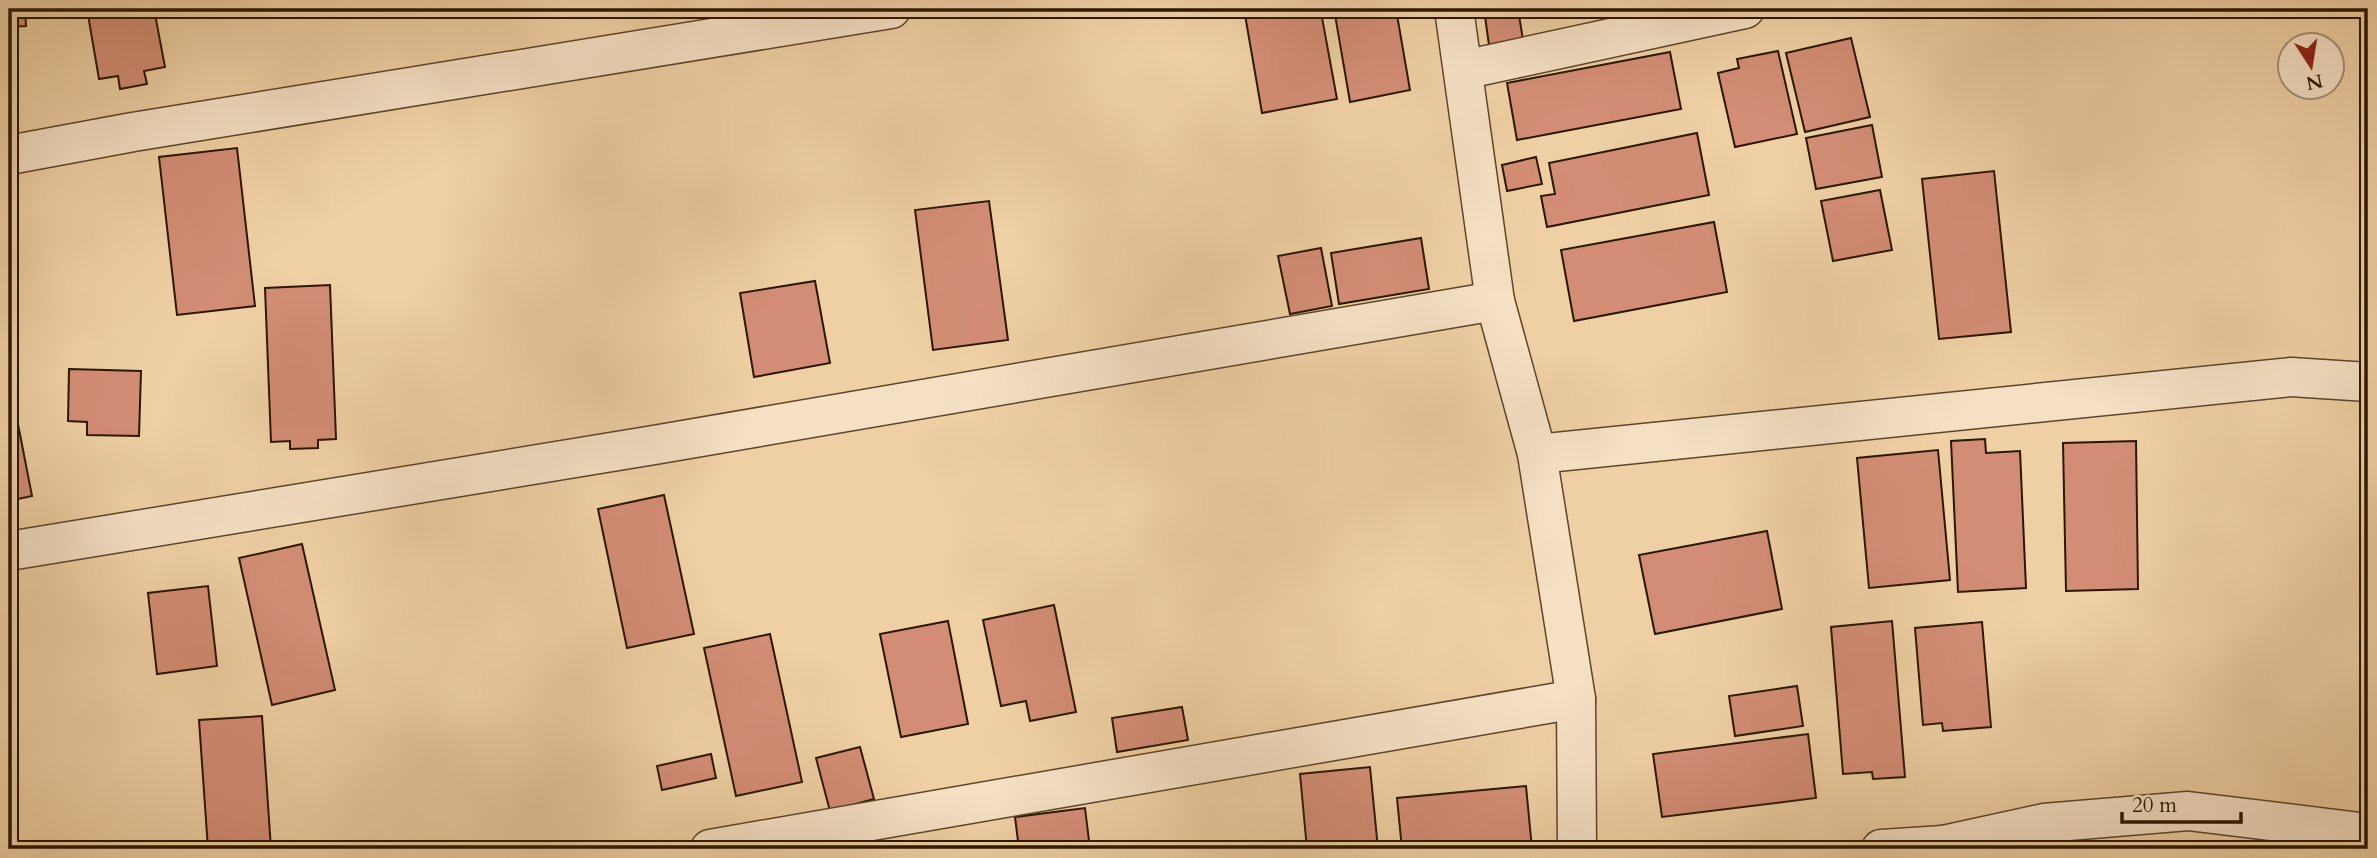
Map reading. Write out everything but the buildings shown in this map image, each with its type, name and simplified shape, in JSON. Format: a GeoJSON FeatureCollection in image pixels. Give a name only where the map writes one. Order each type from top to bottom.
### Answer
{"type":"FeatureCollection","features":[{"type":"Feature","properties":{"kind":"street"},"geometry":{"type":"LineString","coordinates":[[9,155],[366,93],[891,9]]}},
{"type":"Feature","properties":{"kind":"street"},"geometry":{"type":"LineString","coordinates":[[1454,9],[1495,301],[1537,454],[1576,699],[1577,849]]}},
{"type":"Feature","properties":{"kind":"street"},"geometry":{"type":"LineString","coordinates":[[1463,70],[1745,9]]}},
{"type":"Feature","properties":{"kind":"street"},"geometry":{"type":"LineString","coordinates":[[9,551],[668,443],[1495,301]]}},
{"type":"Feature","properties":{"kind":"street"},"geometry":{"type":"LineString","coordinates":[[1537,454],[2291,377],[2368,382]]}},
{"type":"Feature","properties":{"kind":"street"},"geometry":{"type":"LineString","coordinates":[[710,849],[1576,699]]}},
{"type":"Feature","properties":{"kind":"street"},"geometry":{"type":"LineString","coordinates":[[1881,849],[1943,847],[2044,823],[2188,811],[2368,833]]}}]}
